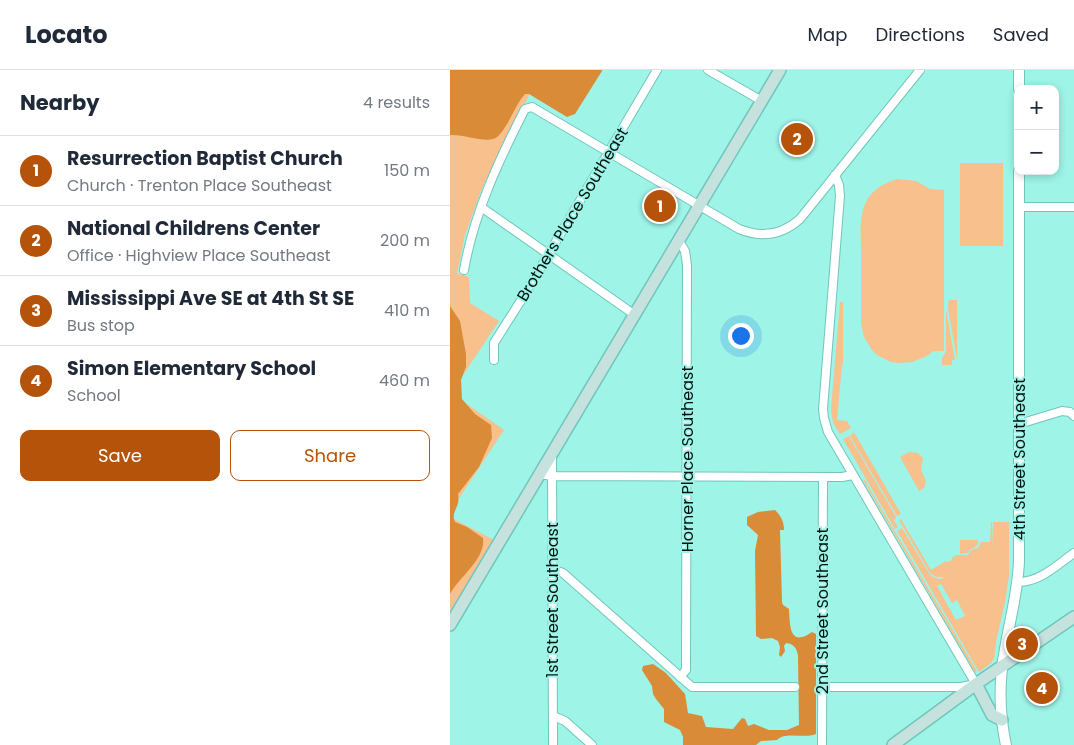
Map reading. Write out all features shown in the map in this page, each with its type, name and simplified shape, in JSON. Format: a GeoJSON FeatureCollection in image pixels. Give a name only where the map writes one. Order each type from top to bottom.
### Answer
{"type":"FeatureCollection","features":[{"type":"Feature","properties":{"kind":"main road"},"geometry":{"type":"LineString","coordinates":[[450,625],[780,70]]}},
{"type":"Feature","properties":{"kind":"main road"},"geometry":{"type":"LineString","coordinates":[[893,745],[976,684],[1074,617]]}},
{"type":"Feature","properties":{"kind":"main road"},"geometry":{"type":"LineString","coordinates":[[976,684],[992,715],[1002,720]]}},
{"type":"Feature","properties":{"kind":"street","name":"Brothers Place Southeast"},"geometry":{"type":"LineString","coordinates":[[494,360],[494,344],[658,70]]}},
{"type":"Feature","properties":{"kind":"street"},"geometry":{"type":"LineString","coordinates":[[708,70],[762,101]]}},
{"type":"Feature","properties":{"kind":"street"},"geometry":{"type":"LineString","coordinates":[[464,270],[470,238],[481,207],[495,172],[525,109],[532,107],[742,231],[758,234],[777,233],[790,228],[800,219],[920,70]]}},
{"type":"Feature","properties":{"kind":"street"},"geometry":{"type":"LineString","coordinates":[[1019,70],[1019,85]]}},
{"type":"Feature","properties":{"kind":"street"},"geometry":{"type":"LineString","coordinates":[[822,687],[961,687],[976,684],[828,432],[825,422],[823,409],[840,196],[839,185],[835,175]]}},
{"type":"Feature","properties":{"kind":"street","name":"4th Street Southeast"},"geometry":{"type":"LineString","coordinates":[[1006,745],[1002,720],[1002,666],[1018,582],[1018,175]]}},
{"type":"Feature","properties":{"kind":"street"},"geometry":{"type":"LineString","coordinates":[[481,207],[635,315]]}},
{"type":"Feature","properties":{"kind":"street"},"geometry":{"type":"LineString","coordinates":[[1018,207],[1074,207]]}},
{"type":"Feature","properties":{"kind":"street","name":"Horner Place Southeast"},"geometry":{"type":"LineString","coordinates":[[679,241],[686,254],[687,265],[686,670],[680,676]]}},
{"type":"Feature","properties":{"kind":"street"},"geometry":{"type":"LineString","coordinates":[[1019,424],[1062,412],[1070,412],[1074,416]]}},
{"type":"Feature","properties":{"kind":"street","name":"1st Street Southeast"},"geometry":{"type":"LineString","coordinates":[[552,454],[553,745]]}},
{"type":"Feature","properties":{"kind":"street"},"geometry":{"type":"LineString","coordinates":[[540,474],[552,476],[687,477],[842,477],[853,475]]}},
{"type":"Feature","properties":{"kind":"street","name":"2nd Street Southeast"},"geometry":{"type":"LineString","coordinates":[[822,477],[822,745]]}},
{"type":"Feature","properties":{"kind":"street"},"geometry":{"type":"LineString","coordinates":[[1018,582],[1028,582],[1037,579],[1074,553]]}},
{"type":"Feature","properties":{"kind":"street"},"geometry":{"type":"LineString","coordinates":[[552,569],[563,573],[692,687],[796,687]]}},
{"type":"Feature","properties":{"kind":"street"},"geometry":{"type":"LineString","coordinates":[[553,716],[565,721],[592,745]]}},
{"type":"Feature","properties":{"kind":"shaded area"},"geometry":{"type":"Polygon","coordinates":[[[450,70],[542,70],[483,186],[465,235],[457,273],[469,277],[470,303],[499,321],[451,393],[504,430],[450,512],[450,70]]]}},
{"type":"Feature","properties":{"kind":"shaded area"},"geometry":{"type":"Polygon","coordinates":[[[450,70],[602,71],[575,114],[567,117],[529,94],[525,94],[502,132],[497,137],[488,140],[450,135],[450,70]]]}},
{"type":"Feature","properties":{"kind":"shaded area"},"geometry":{"type":"Polygon","coordinates":[[[960,163],[1003,163],[1003,246],[960,246],[960,163]]]}},
{"type":"Feature","properties":{"kind":"shaded area"},"geometry":{"type":"Polygon","coordinates":[[[897,179],[916,181],[930,189],[944,190],[944,351],[933,351],[927,356],[912,362],[900,363],[891,362],[877,355],[872,350],[864,337],[861,324],[861,227],[863,209],[874,191],[897,179]]]}},
{"type":"Feature","properties":{"kind":"shaded area"},"geometry":{"type":"Polygon","coordinates":[[[949,300],[957,300],[957,359],[948,309],[949,300]]]}},
{"type":"Feature","properties":{"kind":"shaded area"},"geometry":{"type":"Polygon","coordinates":[[[840,302],[843,302],[843,365],[837,420],[847,421],[851,428],[840,434],[833,423],[831,409],[840,302]]]}},
{"type":"Feature","properties":{"kind":"shaded area"},"geometry":{"type":"Polygon","coordinates":[[[450,306],[460,321],[466,354],[466,367],[461,380],[462,399],[475,414],[491,425],[492,438],[479,467],[458,494],[459,499],[454,515],[455,522],[467,527],[483,538],[483,546],[476,561],[450,594],[450,306]]]}},
{"type":"Feature","properties":{"kind":"shaded area"},"geometry":{"type":"Polygon","coordinates":[[[946,309],[955,360],[952,360],[952,365],[942,365],[942,358],[946,352],[946,309]]]}},
{"type":"Feature","properties":{"kind":"shaded area"},"geometry":{"type":"Polygon","coordinates":[[[854,432],[901,514],[897,516],[850,436],[854,432]]]}},
{"type":"Feature","properties":{"kind":"shaded area"},"geometry":{"type":"Polygon","coordinates":[[[849,436],[896,517],[894,520],[898,527],[895,529],[843,439],[849,436]]]}},
{"type":"Feature","properties":{"kind":"shaded area"},"geometry":{"type":"Polygon","coordinates":[[[909,452],[918,453],[923,458],[921,470],[926,481],[924,488],[919,491],[900,457],[909,452]]]}},
{"type":"Feature","properties":{"kind":"shaded area"},"geometry":{"type":"Polygon","coordinates":[[[864,479],[977,671],[975,672],[864,479]]]}},
{"type":"Feature","properties":{"kind":"shaded area"},"geometry":{"type":"Polygon","coordinates":[[[775,510],[782,519],[784,527],[784,530],[780,530],[782,602],[789,609],[791,628],[795,636],[804,636],[812,632],[816,634],[816,734],[806,736],[790,735],[780,737],[777,740],[761,741],[756,745],[683,745],[683,737],[680,730],[664,722],[664,709],[653,694],[652,686],[642,670],[643,666],[653,664],[666,673],[685,694],[688,713],[702,716],[706,727],[733,729],[742,718],[745,719],[748,726],[754,724],[769,730],[787,730],[799,725],[798,656],[796,649],[793,645],[786,643],[784,646],[785,651],[781,657],[779,655],[780,647],[778,641],[772,638],[761,639],[756,636],[755,551],[758,535],[747,525],[747,517],[758,512],[775,510]]]}},
{"type":"Feature","properties":{"kind":"shaded area"},"geometry":{"type":"Polygon","coordinates":[[[450,517],[494,540],[450,611],[450,517]]]}},
{"type":"Feature","properties":{"kind":"shaded area"},"geometry":{"type":"Polygon","coordinates":[[[901,519],[931,570],[946,561],[952,560],[956,555],[968,555],[971,550],[978,548],[981,542],[990,542],[991,522],[993,550],[993,522],[1009,522],[1009,576],[994,659],[979,672],[897,531],[902,528],[930,575],[939,579],[944,577],[936,577],[930,573],[899,520],[901,519]],[[941,584],[937,586],[956,620],[965,616],[957,600],[952,603],[941,584]]]}},
{"type":"Feature","properties":{"kind":"shaded area"},"geometry":{"type":"Polygon","coordinates":[[[960,540],[978,540],[978,544],[970,549],[968,553],[960,554],[960,540]]]}},
{"type":"Feature","properties":{"kind":"place","name":"National Childrens Center"},"geometry":{"type":"Point","coordinates":[797,139]}},
{"type":"Feature","properties":{"kind":"place","name":"Resurrection Baptist Church"},"geometry":{"type":"Point","coordinates":[660,206]}},
{"type":"Feature","properties":{"kind":"place","name":"Mississippi Ave SE at 4th St SE"},"geometry":{"type":"Point","coordinates":[1022,644]}},
{"type":"Feature","properties":{"kind":"place","name":"Simon Elementary School"},"geometry":{"type":"Point","coordinates":[1042,688]}}]}
